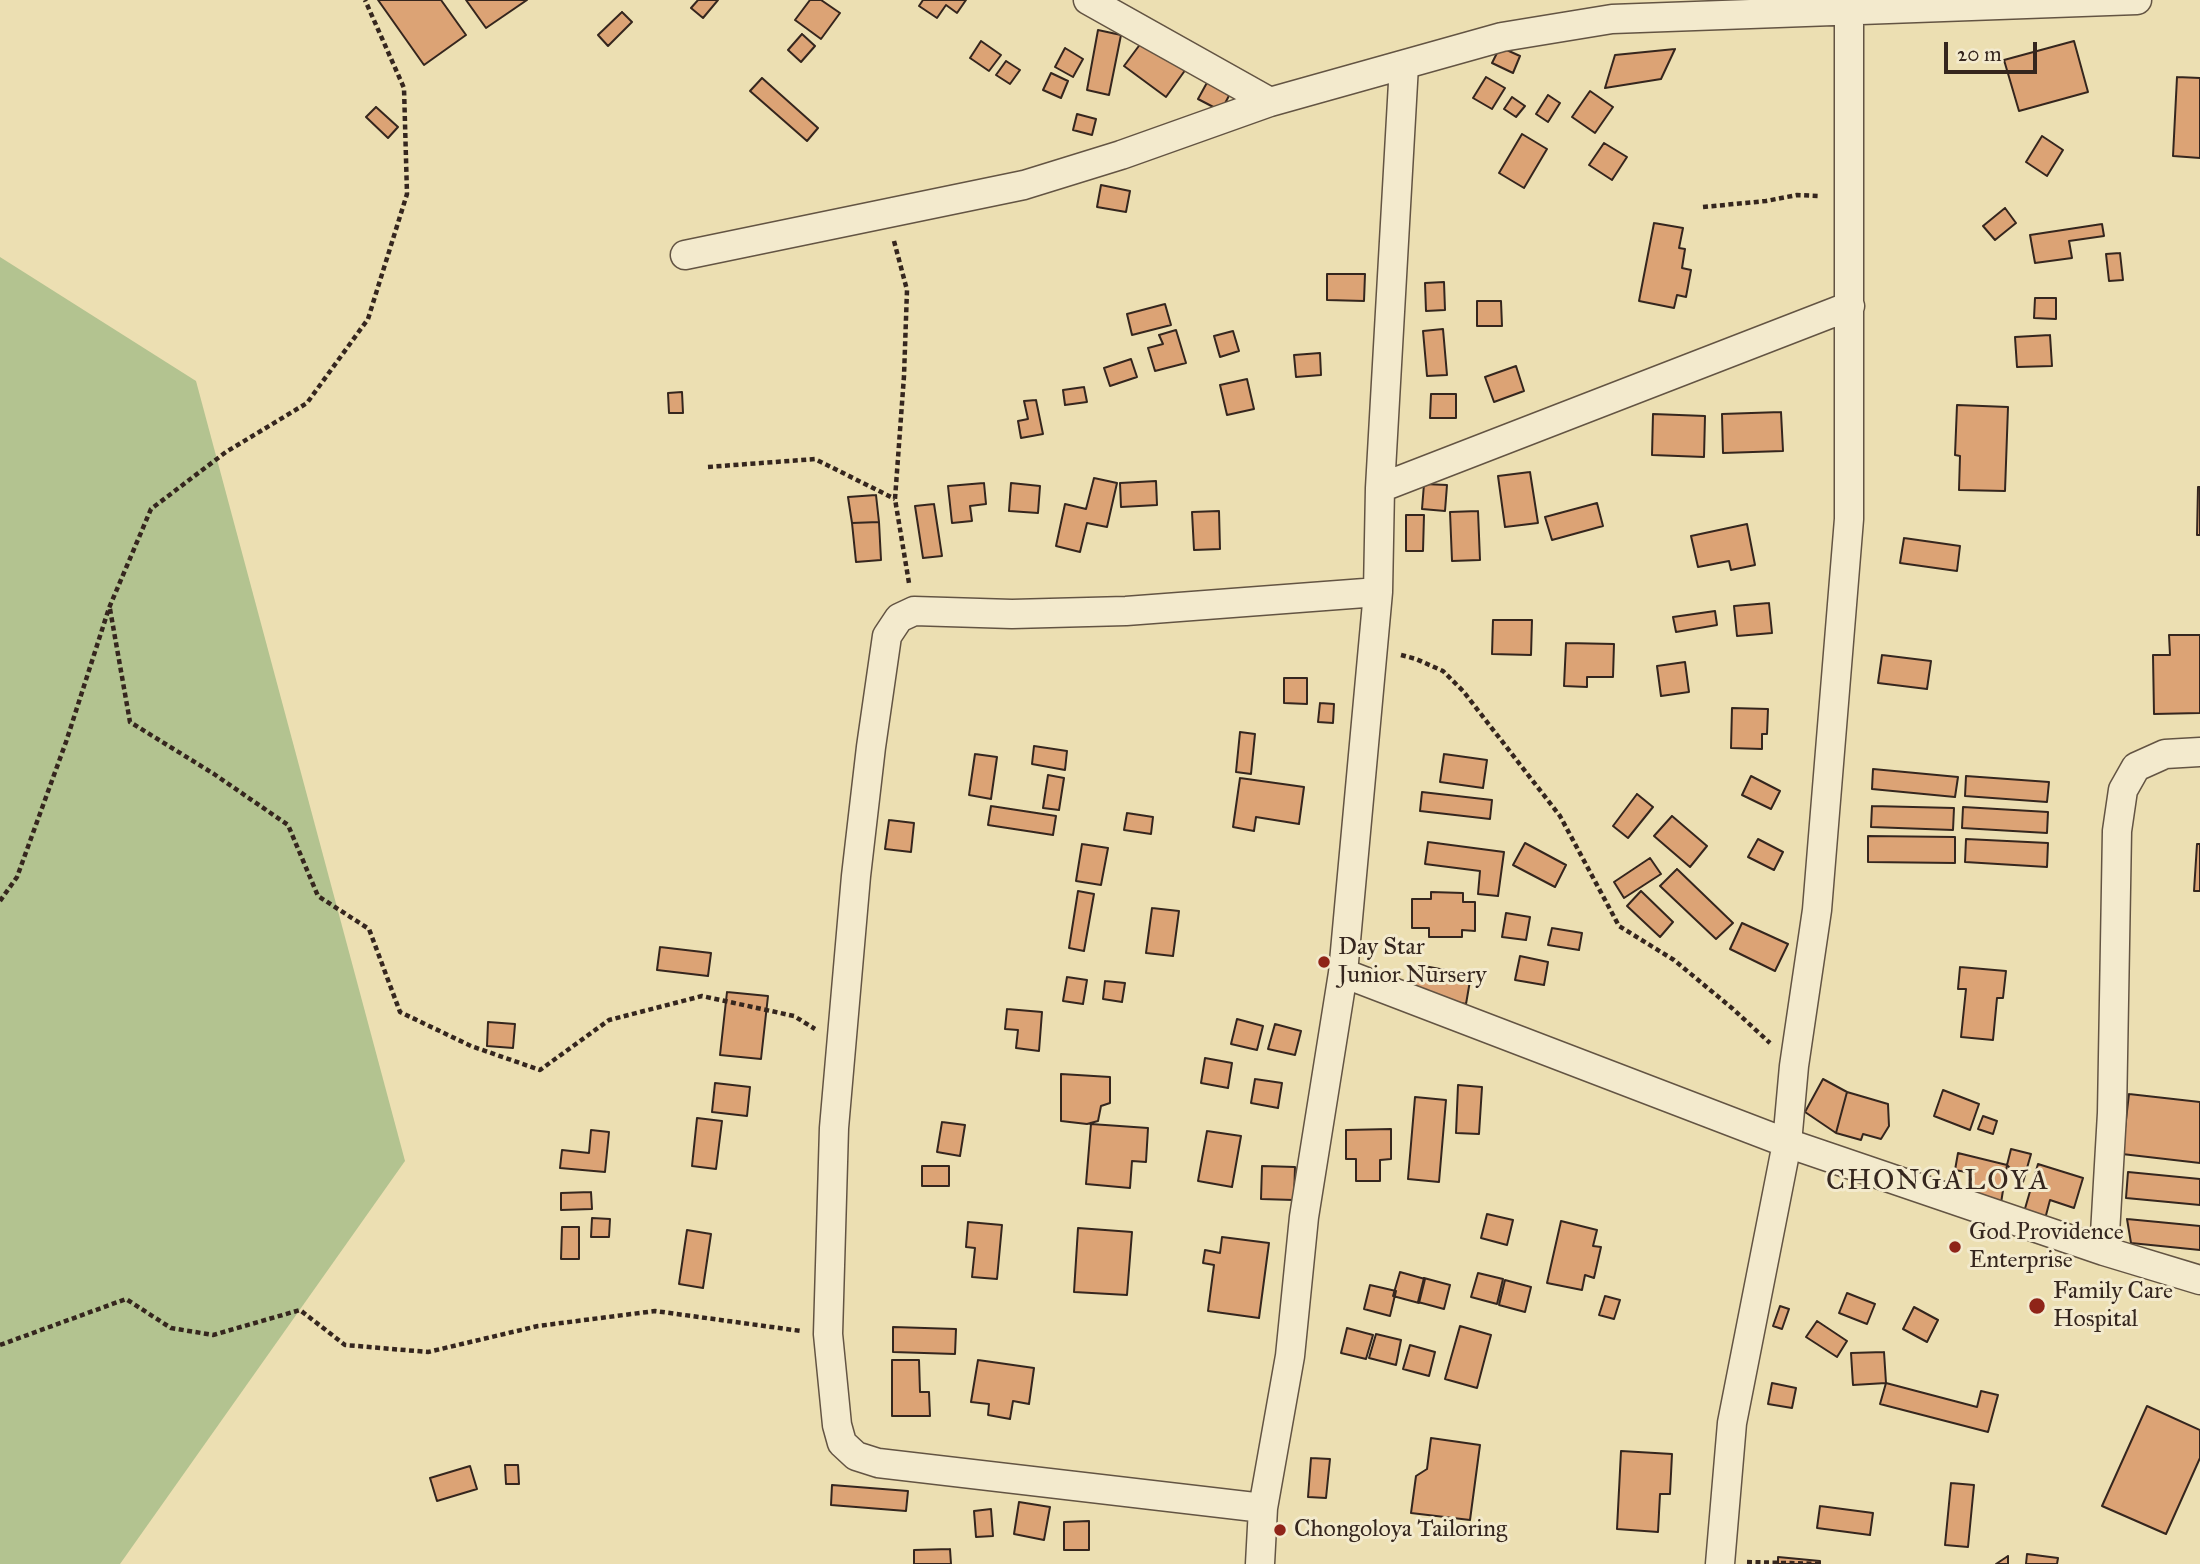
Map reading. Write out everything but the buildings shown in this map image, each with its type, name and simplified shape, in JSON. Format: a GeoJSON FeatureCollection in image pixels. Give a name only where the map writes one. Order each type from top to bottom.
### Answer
{"type":"FeatureCollection","features":[{"type":"Feature","properties":{"kind":"street"},"geometry":{"type":"LineString","coordinates":[[1088,0],[1270,102]]}},
{"type":"Feature","properties":{"kind":"street"},"geometry":{"type":"LineString","coordinates":[[685,255],[1024,185],[1121,155],[1270,102],[1502,37],[1612,19],[1709,8],[1849,10],[2137,0]]}},
{"type":"Feature","properties":{"kind":"street"},"geometry":{"type":"LineString","coordinates":[[1720,1563],[1732,1423],[1787,1143],[1794,1066],[1817,911],[1849,519],[1849,10]]}},
{"type":"Feature","properties":{"kind":"street"},"geometry":{"type":"LineString","coordinates":[[1260,1564],[1264,1507],[1290,1356],[1304,1217],[1343,973],[1378,592],[1380,488],[1404,65]]}},
{"type":"Feature","properties":{"kind":"street"},"geometry":{"type":"LineString","coordinates":[[1380,488],[1850,306]]}},
{"type":"Feature","properties":{"kind":"street"},"geometry":{"type":"LineString","coordinates":[[1264,1507],[878,1463],[856,1456],[842,1443],[837,1425],[828,1334],[834,1140],[856,876],[871,747],[887,636],[899,618],[914,611],[1012,614],[1126,611],[1378,592]]}},
{"type":"Feature","properties":{"kind":"street"},"geometry":{"type":"LineString","coordinates":[[2104,1251],[2112,1113],[2117,831],[2123,790],[2136,767],[2165,754],[2200,752]]}},
{"type":"Feature","properties":{"kind":"street"},"geometry":{"type":"LineString","coordinates":[[1343,973],[1787,1143],[2104,1251],[2200,1280]]}},
{"type":"Feature","properties":{"kind":"path"},"geometry":{"type":"LineString","coordinates":[[0,901],[17,877],[66,743],[109,608],[150,509],[226,452],[307,403],[368,319],[407,194],[404,88],[365,0]]}},
{"type":"Feature","properties":{"kind":"path"},"geometry":{"type":"LineString","coordinates":[[1703,207],[1797,195],[1850,198]]}},
{"type":"Feature","properties":{"kind":"path"},"geometry":{"type":"LineString","coordinates":[[887,213],[906,290],[904,376],[895,499],[914,611]]}},
{"type":"Feature","properties":{"kind":"path"},"geometry":{"type":"LineString","coordinates":[[708,467],[815,459],[895,499]]}},
{"type":"Feature","properties":{"kind":"path"},"geometry":{"type":"LineString","coordinates":[[109,608],[130,722],[214,774],[288,825],[318,897],[369,929],[400,1012],[471,1045],[540,1070],[609,1020],[702,996],[794,1016],[842,1046]]}},
{"type":"Feature","properties":{"kind":"path"},"geometry":{"type":"LineString","coordinates":[[1373,649],[1416,659],[1443,671],[1560,816],[1619,926],[1674,960],[1733,1009],[1794,1066]]}},
{"type":"Feature","properties":{"kind":"path"},"geometry":{"type":"LineString","coordinates":[[0,1345],[126,1299],[172,1328],[213,1335],[300,1310],[345,1345],[428,1352],[538,1326],[655,1311],[828,1334]]}},
{"type":"Feature","properties":{"kind":"path"},"geometry":{"type":"LineString","coordinates":[[1720,1563],[1823,1564]]}},
{"type":"Feature","properties":{"kind":"green space"},"geometry":{"type":"Polygon","coordinates":[[[0,257],[196,381],[405,1161],[120,1564],[0,1564],[0,257]]]}},
{"type":"Feature","properties":{"kind":"place","name":"Day Star Junior Nursery"},"geometry":{"type":"Point","coordinates":[1324,962]}},
{"type":"Feature","properties":{"kind":"place","name":"God Providence Enterprise"},"geometry":{"type":"Point","coordinates":[1955,1247]}},
{"type":"Feature","properties":{"kind":"place","name":"Family Care Hospital"},"geometry":{"type":"Point","coordinates":[2037,1306]}},
{"type":"Feature","properties":{"kind":"place","name":"Chongoloya Tailoring"},"geometry":{"type":"Point","coordinates":[1280,1530]}},
{"type":"Feature","properties":{"kind":"district","name":"CHONGALOYA"},"geometry":{"type":"Point","coordinates":[1938,1182]}}]}
